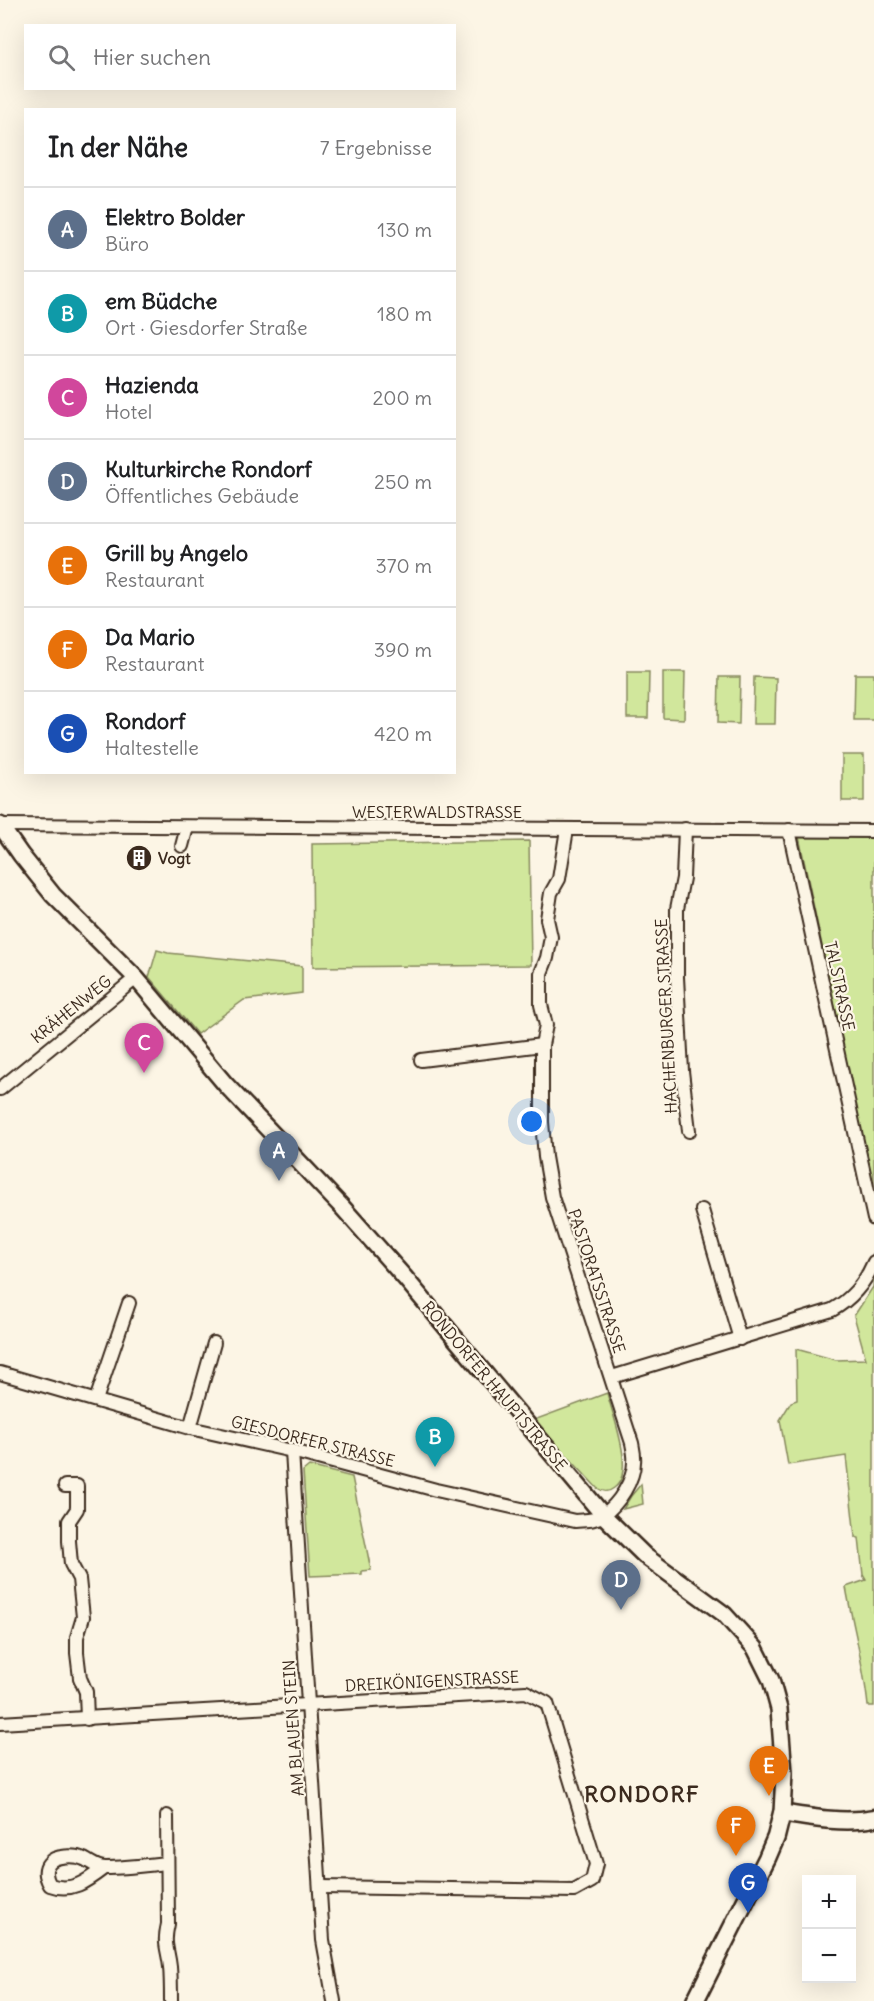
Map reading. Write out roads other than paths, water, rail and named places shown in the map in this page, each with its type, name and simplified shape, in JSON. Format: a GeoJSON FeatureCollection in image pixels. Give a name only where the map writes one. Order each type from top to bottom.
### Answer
{"type":"FeatureCollection","features":[{"type":"Feature","properties":{"kind":"main road"},"geometry":{"type":"LineString","coordinates":[[782,1814],[814,1818],[863,1820],[874,1818]]}},
{"type":"Feature","properties":{"kind":"main road","name":"RONDORFER HAUPTSTRASSE"},"geometry":{"type":"LineString","coordinates":[[695,2001],[767,1858],[782,1814]]}},
{"type":"Feature","properties":{"kind":"street","name":"WESTERWALDSTRASSE"},"geometry":{"type":"LineString","coordinates":[[0,825],[874,831]]}},
{"type":"Feature","properties":{"kind":"street","name":"RONDORFER HAUPTSTRASSE"},"geometry":{"type":"LineString","coordinates":[[0,825],[53,895],[135,978],[226,1085],[343,1208],[405,1278],[603,1515],[645,1556],[724,1614],[755,1648],[771,1680],[778,1709],[784,1773],[782,1814]]}},
{"type":"Feature","properties":{"kind":"street"},"geometry":{"type":"LineString","coordinates":[[182,846],[188,827]]}},
{"type":"Feature","properties":{"kind":"street","name":"PASTORATSSTRASSE"},"geometry":{"type":"LineString","coordinates":[[567,829],[559,879],[551,893],[547,919],[551,937],[541,973],[540,1005],[546,1025],[542,1045],[542,1122],[552,1197],[632,1443],[634,1462],[632,1479],[603,1515]]}},
{"type":"Feature","properties":{"kind":"street","name":"HACHENBURGER STRASSE"},"geometry":{"type":"LineString","coordinates":[[685,829],[683,879],[676,909],[682,1071],[689,1131]]}},
{"type":"Feature","properties":{"kind":"street","name":"TALSTRASSE"},"geometry":{"type":"LineString","coordinates":[[789,830],[874,1219]]}},
{"type":"Feature","properties":{"kind":"street","name":"KRÄHENWEG"},"geometry":{"type":"LineString","coordinates":[[0,1089],[135,978]]}},
{"type":"Feature","properties":{"kind":"street"},"geometry":{"type":"LineString","coordinates":[[421,1060],[542,1045]]}},
{"type":"Feature","properties":{"kind":"street"},"geometry":{"type":"LineString","coordinates":[[702,1210],[740,1339]]}},
{"type":"Feature","properties":{"kind":"street"},"geometry":{"type":"LineString","coordinates":[[612,1377],[832,1310],[847,1302],[856,1293],[874,1262]]}},
{"type":"Feature","properties":{"kind":"street"},"geometry":{"type":"LineString","coordinates":[[96,1400],[129,1303]]}},
{"type":"Feature","properties":{"kind":"street"},"geometry":{"type":"LineString","coordinates":[[190,1428],[214,1343]]}},
{"type":"Feature","properties":{"kind":"street","name":"GIESDORFER STRASSE"},"geometry":{"type":"LineString","coordinates":[[0,1373],[190,1428],[292,1451],[436,1490],[575,1521],[590,1520],[603,1515]]}},
{"type":"Feature","properties":{"kind":"street","name":"AM BLAUEN STEIN"},"geometry":{"type":"LineString","coordinates":[[292,1451],[323,1940],[334,2001]]}},
{"type":"Feature","properties":{"kind":"street"},"geometry":{"type":"LineString","coordinates":[[65,1486],[77,1486],[77,1509],[69,1521],[69,1541],[71,1564],[79,1579],[83,1617],[77,1637],[77,1653],[80,1678],[86,1692],[87,1719]]}},
{"type":"Feature","properties":{"kind":"street","name":"DREIKÖNIGENSTRASSE"},"geometry":{"type":"LineString","coordinates":[[0,1723],[526,1692],[547,1703],[596,1864],[592,1881],[574,1891],[321,1887]]}},
{"type":"Feature","properties":{"kind":"street"},"geometry":{"type":"LineString","coordinates":[[167,1816],[168,1924],[165,1936],[166,1954],[170,1965],[171,2001]]}},
{"type":"Feature","properties":{"kind":"street"},"geometry":{"type":"LineString","coordinates":[[104,1868],[167,1863]]}},
{"type":"Feature","properties":{"kind":"place","name":"Vogt"},"geometry":{"type":"Point","coordinates":[139,858]}},
{"type":"Feature","properties":{"kind":"place","name":"Hazienda"},"geometry":{"type":"Point","coordinates":[144,1073]}},
{"type":"Feature","properties":{"kind":"place","name":"Elektro Bolder"},"geometry":{"type":"Point","coordinates":[279,1181]}},
{"type":"Feature","properties":{"kind":"place","name":"em Büdche"},"geometry":{"type":"Point","coordinates":[435,1467]}},
{"type":"Feature","properties":{"kind":"place","name":"Kulturkirche Rondorf"},"geometry":{"type":"Point","coordinates":[621,1610]}},
{"type":"Feature","properties":{"kind":"place","name":"Grill by Angelo"},"geometry":{"type":"Point","coordinates":[769,1796]}},
{"type":"Feature","properties":{"kind":"place","name":"Da Mario"},"geometry":{"type":"Point","coordinates":[736,1856]}},
{"type":"Feature","properties":{"kind":"place","name":"Rondorf"},"geometry":{"type":"Point","coordinates":[748,1913]}},
{"type":"Feature","properties":{"kind":"district","name":"RONDORF"},"geometry":{"type":"Point","coordinates":[642,1794]}}]}
